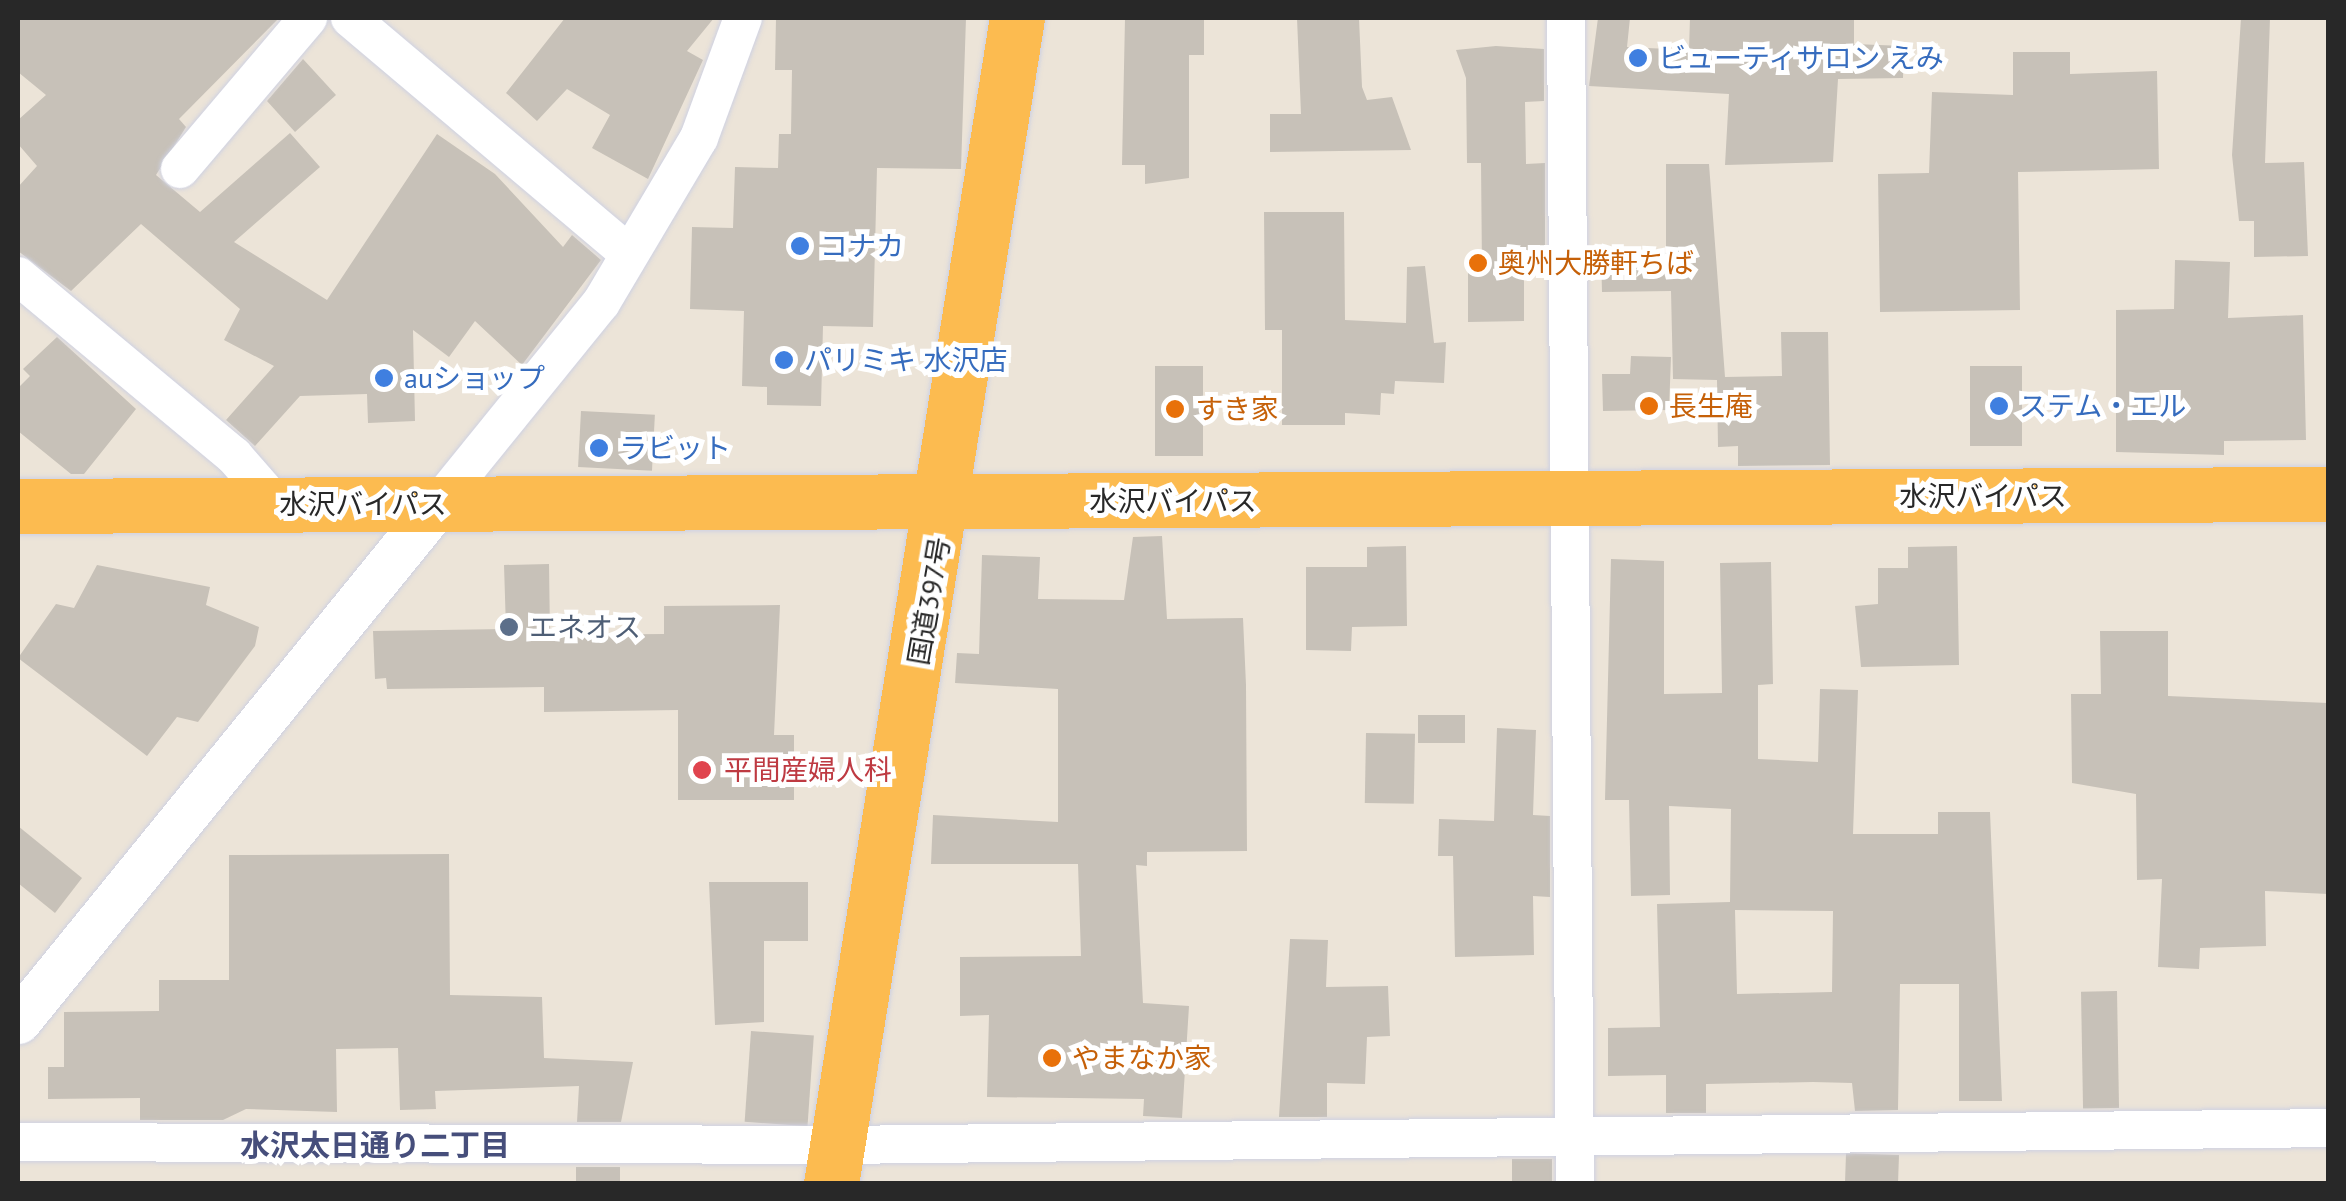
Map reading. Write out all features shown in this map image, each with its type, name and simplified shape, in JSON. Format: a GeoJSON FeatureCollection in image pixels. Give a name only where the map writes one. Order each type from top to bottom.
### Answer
{"type":"FeatureCollection","features":[{"type":"Feature","properties":{"kind":"highway","name":"国道397号"},"geometry":{"type":"LineString","coordinates":[[834,1164],[946,503],[1017,18]]}},
{"type":"Feature","properties":{"kind":"highway","name":"水沢バイパス"},"geometry":{"type":"LineString","coordinates":[[18,506],[2328,494]]}},
{"type":"Feature","properties":{"kind":"street"},"geometry":{"type":"LineString","coordinates":[[180,168],[308,18]]}},
{"type":"Feature","properties":{"kind":"street"},"geometry":{"type":"LineString","coordinates":[[350,18],[629,254]]}},
{"type":"Feature","properties":{"kind":"street"},"geometry":{"type":"LineString","coordinates":[[18,1021],[438,504],[629,254],[699,138],[742,18]]}},
{"type":"Feature","properties":{"kind":"street"},"geometry":{"type":"LineString","coordinates":[[1566,18],[1575,1184]]}},
{"type":"Feature","properties":{"kind":"street"},"geometry":{"type":"LineString","coordinates":[[18,276],[234,456],[276,504]]}},
{"type":"Feature","properties":{"kind":"street"},"geometry":{"type":"LineString","coordinates":[[18,1142],[834,1164],[1574,1134],[2328,1128]]}},
{"type":"Feature","properties":{"kind":"building"},"geometry":{"type":"Polygon","coordinates":[[[18,18],[279,18],[179,119],[186,127],[156,175],[200,212],[290,133],[320,167],[234,242],[327,300],[437,134],[495,174],[563,247],[572,235],[601,260],[522,365],[475,321],[449,357],[413,330],[415,421],[368,423],[367,394],[300,396],[255,446],[226,420],[274,366],[224,340],[240,309],[141,224],[71,291],[18,251],[18,187],[37,166],[18,144],[18,120],[46,95],[18,72],[18,18]]]}},
{"type":"Feature","properties":{"kind":"building"},"geometry":{"type":"Polygon","coordinates":[[[565,18],[714,18],[687,51],[703,60],[648,179],[592,148],[610,115],[567,89],[537,121],[506,93],[565,18]]]}},
{"type":"Feature","properties":{"kind":"building"},"geometry":{"type":"Polygon","coordinates":[[[776,18],[966,18],[961,169],[877,168],[873,327],[823,326],[821,406],[767,405],[767,387],[742,386],[744,311],[690,309],[692,227],[733,228],[735,167],[778,168],[779,134],[791,134],[792,70],[775,70],[776,18]]]}},
{"type":"Feature","properties":{"kind":"building"},"geometry":{"type":"Polygon","coordinates":[[[1125,18],[1204,18],[1204,55],[1189,55],[1189,178],[1145,184],[1145,165],[1122,165],[1125,18]]]}},
{"type":"Feature","properties":{"kind":"building"},"geometry":{"type":"Polygon","coordinates":[[[1297,18],[1359,18],[1362,87],[1367,100],[1392,97],[1411,150],[1270,152],[1270,114],[1301,114],[1297,18]]]}},
{"type":"Feature","properties":{"kind":"building"},"geometry":{"type":"Polygon","coordinates":[[[1598,18],[1630,18],[1627,47],[1689,50],[1690,18],[1854,18],[1854,44],[1904,46],[1903,78],[1838,79],[1833,162],[1725,165],[1729,94],[1589,86],[1598,18]]]}},
{"type":"Feature","properties":{"kind":"building"},"geometry":{"type":"Polygon","coordinates":[[[2241,18],[2270,18],[2265,163],[2304,162],[2308,256],[2254,257],[2254,221],[2239,221],[2232,155],[2241,18]]]}},
{"type":"Feature","properties":{"kind":"building"},"geometry":{"type":"Polygon","coordinates":[[[1496,46],[1544,49],[1544,101],[1525,102],[1526,164],[1545,163],[1545,252],[1524,253],[1524,321],[1468,322],[1468,268],[1482,268],[1481,163],[1467,163],[1466,78],[1456,50],[1496,46]]]}},
{"type":"Feature","properties":{"kind":"building"},"geometry":{"type":"Polygon","coordinates":[[[2013,52],[2070,52],[2070,74],[2157,71],[2159,169],[2018,172],[2020,310],[1880,312],[1878,174],[1929,173],[1932,92],[2013,95],[2013,52]]]}},
{"type":"Feature","properties":{"kind":"building"},"geometry":{"type":"Polygon","coordinates":[[[303,59],[336,95],[295,132],[267,101],[303,59]]]}},
{"type":"Feature","properties":{"kind":"building"},"geometry":{"type":"Polygon","coordinates":[[[1666,164],[1709,164],[1725,377],[1782,376],[1781,332],[1828,332],[1830,465],[1738,466],[1738,446],[1718,447],[1717,380],[1673,379],[1671,291],[1602,292],[1601,253],[1666,252],[1666,164]]]}},
{"type":"Feature","properties":{"kind":"building"},"geometry":{"type":"Polygon","coordinates":[[[1264,212],[1344,212],[1345,320],[1406,323],[1407,267],[1425,266],[1434,343],[1446,342],[1444,383],[1395,381],[1394,394],[1381,393],[1380,415],[1345,413],[1345,425],[1282,425],[1282,330],[1265,330],[1264,212]]]}},
{"type":"Feature","properties":{"kind":"building"},"geometry":{"type":"Polygon","coordinates":[[[2175,260],[2230,262],[2228,318],[2303,315],[2306,440],[2224,441],[2224,455],[2116,452],[2116,310],[2174,309],[2175,260]]]}},
{"type":"Feature","properties":{"kind":"building"},"geometry":{"type":"Polygon","coordinates":[[[57,337],[136,409],[84,474],[71,474],[18,431],[18,388],[30,376],[23,369],[57,337]]]}},
{"type":"Feature","properties":{"kind":"building"},"geometry":{"type":"Polygon","coordinates":[[[1631,356],[1671,357],[1669,410],[1603,411],[1602,374],[1630,374],[1631,356]]]}},
{"type":"Feature","properties":{"kind":"building"},"geometry":{"type":"Polygon","coordinates":[[[1155,366],[1203,366],[1203,456],[1155,456],[1155,366]]]}},
{"type":"Feature","properties":{"kind":"building"},"geometry":{"type":"Polygon","coordinates":[[[1970,366],[2022,366],[2022,446],[1970,446],[1970,366]]]}},
{"type":"Feature","properties":{"kind":"building"},"geometry":{"type":"Polygon","coordinates":[[[581,411],[655,415],[652,471],[578,467],[581,411]]]}},
{"type":"Feature","properties":{"kind":"building"},"geometry":{"type":"Polygon","coordinates":[[[1162,536],[1167,619],[1243,618],[1246,685],[1247,851],[1147,852],[1147,866],[1136,865],[1143,1003],[1189,1006],[1182,1118],[1143,1116],[1144,1099],[987,1097],[989,1015],[960,1016],[960,957],[1081,956],[1078,864],[931,864],[933,815],[1058,822],[1058,689],[955,683],[957,653],[979,654],[982,555],[1040,557],[1038,599],[1124,600],[1133,537],[1162,536]]]}},
{"type":"Feature","properties":{"kind":"building"},"geometry":{"type":"Polygon","coordinates":[[[1406,546],[1407,626],[1352,627],[1351,651],[1306,650],[1306,567],[1367,567],[1367,547],[1406,546]]]}},
{"type":"Feature","properties":{"kind":"building"},"geometry":{"type":"Polygon","coordinates":[[[1957,546],[1959,665],[1861,667],[1855,606],[1878,604],[1878,568],[1908,568],[1908,547],[1957,546]]]}},
{"type":"Feature","properties":{"kind":"building"},"geometry":{"type":"Polygon","coordinates":[[[1611,559],[1664,561],[1664,694],[1722,693],[1720,563],[1771,562],[1773,684],[1758,685],[1758,759],[1818,762],[1820,689],[1858,690],[1853,834],[1938,834],[1938,812],[1990,812],[2002,1101],[1959,1101],[1959,984],[1900,984],[1898,1110],[1855,1111],[1852,1083],[1813,1082],[1706,1084],[1706,1113],[1666,1113],[1666,1075],[1608,1076],[1608,1028],[1660,1027],[1657,904],[1730,902],[1731,809],[1669,806],[1670,895],[1631,896],[1629,800],[1605,800],[1611,559]],[[1735,910],[1737,994],[1832,992],[1833,911],[1735,910]]]}},
{"type":"Feature","properties":{"kind":"building"},"geometry":{"type":"Polygon","coordinates":[[[549,564],[550,635],[664,634],[664,606],[780,605],[774,735],[794,735],[794,800],[678,800],[678,710],[544,712],[544,687],[387,689],[386,678],[375,679],[373,631],[506,629],[504,565],[549,564]]]}},
{"type":"Feature","properties":{"kind":"building"},"geometry":{"type":"Polygon","coordinates":[[[97,565],[210,587],[206,605],[259,627],[255,646],[198,722],[177,717],[147,756],[18,658],[56,604],[74,608],[97,565]]]}},
{"type":"Feature","properties":{"kind":"building"},"geometry":{"type":"Polygon","coordinates":[[[2100,631],[2168,631],[2168,696],[2328,703],[2328,894],[2265,891],[2266,946],[2200,948],[2199,969],[2158,967],[2162,879],[2137,880],[2136,794],[2072,783],[2071,694],[2101,694],[2100,631]]]}},
{"type":"Feature","properties":{"kind":"building"},"geometry":{"type":"Polygon","coordinates":[[[1418,715],[1465,715],[1465,743],[1418,743],[1418,715]]]}},
{"type":"Feature","properties":{"kind":"building"},"geometry":{"type":"Polygon","coordinates":[[[1497,728],[1536,730],[1533,815],[1550,816],[1550,897],[1533,896],[1534,955],[1455,957],[1453,856],[1438,856],[1439,819],[1494,821],[1497,728]]]}},
{"type":"Feature","properties":{"kind":"building"},"geometry":{"type":"Polygon","coordinates":[[[1366,733],[1415,734],[1414,804],[1365,803],[1366,733]]]}},
{"type":"Feature","properties":{"kind":"building"},"geometry":{"type":"Polygon","coordinates":[[[18,826],[82,878],[55,913],[18,883],[18,826]]]}},
{"type":"Feature","properties":{"kind":"building"},"geometry":{"type":"Polygon","coordinates":[[[449,854],[450,995],[542,997],[544,1058],[633,1062],[621,1122],[577,1122],[579,1086],[435,1091],[436,1109],[400,1110],[398,1048],[336,1049],[337,1112],[246,1109],[223,1120],[140,1120],[140,1098],[48,1099],[48,1067],[64,1067],[64,1012],[159,1011],[159,980],[229,980],[229,855],[449,854]]]}},
{"type":"Feature","properties":{"kind":"building"},"geometry":{"type":"Polygon","coordinates":[[[709,882],[808,882],[808,941],[764,941],[764,1022],[715,1025],[709,882]]]}},
{"type":"Feature","properties":{"kind":"building"},"geometry":{"type":"Polygon","coordinates":[[[1290,939],[1328,940],[1326,987],[1388,986],[1390,1036],[1367,1037],[1365,1084],[1327,1083],[1327,1117],[1279,1117],[1290,939]]]}},
{"type":"Feature","properties":{"kind":"building"},"geometry":{"type":"Polygon","coordinates":[[[2117,991],[2119,1108],[2083,1109],[2081,992],[2117,991]]]}},
{"type":"Feature","properties":{"kind":"building"},"geometry":{"type":"Polygon","coordinates":[[[751,1031],[814,1035],[807,1126],[745,1122],[751,1031]]]}},
{"type":"Feature","properties":{"kind":"building"},"geometry":{"type":"Polygon","coordinates":[[[1846,1153],[1899,1155],[1898,1184],[1845,1182],[1846,1153]]]}},
{"type":"Feature","properties":{"kind":"building"},"geometry":{"type":"Polygon","coordinates":[[[1512,1159],[1552,1159],[1552,1184],[1512,1184],[1512,1159]]]}},
{"type":"Feature","properties":{"kind":"building"},"geometry":{"type":"Polygon","coordinates":[[[576,1167],[620,1167],[620,1184],[576,1184],[576,1167]]]}},
{"type":"Feature","properties":{"kind":"place","name":"ビューティサロン えみ"},"geometry":{"type":"Point","coordinates":[1638,58]}},
{"type":"Feature","properties":{"kind":"place","name":"コナカ"},"geometry":{"type":"Point","coordinates":[800,246]}},
{"type":"Feature","properties":{"kind":"place","name":"奥州大勝軒ちば"},"geometry":{"type":"Point","coordinates":[1478,263]}},
{"type":"Feature","properties":{"kind":"place","name":"パリミキ 水沢店"},"geometry":{"type":"Point","coordinates":[784,360]}},
{"type":"Feature","properties":{"kind":"place","name":"auショップ"},"geometry":{"type":"Point","coordinates":[384,378]}},
{"type":"Feature","properties":{"kind":"place","name":"長生庵"},"geometry":{"type":"Point","coordinates":[1649,406]}},
{"type":"Feature","properties":{"kind":"place","name":"ステム・エル"},"geometry":{"type":"Point","coordinates":[1999,406]}},
{"type":"Feature","properties":{"kind":"place","name":"すき家"},"geometry":{"type":"Point","coordinates":[1175,409]}},
{"type":"Feature","properties":{"kind":"place","name":"ラビット"},"geometry":{"type":"Point","coordinates":[599,448]}},
{"type":"Feature","properties":{"kind":"place","name":"エネオス"},"geometry":{"type":"Point","coordinates":[509,627]}},
{"type":"Feature","properties":{"kind":"place","name":"平間産婦人科"},"geometry":{"type":"Point","coordinates":[702,770]}},
{"type":"Feature","properties":{"kind":"place","name":"やまなか家"},"geometry":{"type":"Point","coordinates":[1052,1058]}},
{"type":"Feature","properties":{"kind":"district","name":"水沢太日通り二丁目"},"geometry":{"type":"Point","coordinates":[375,1145]}}]}
